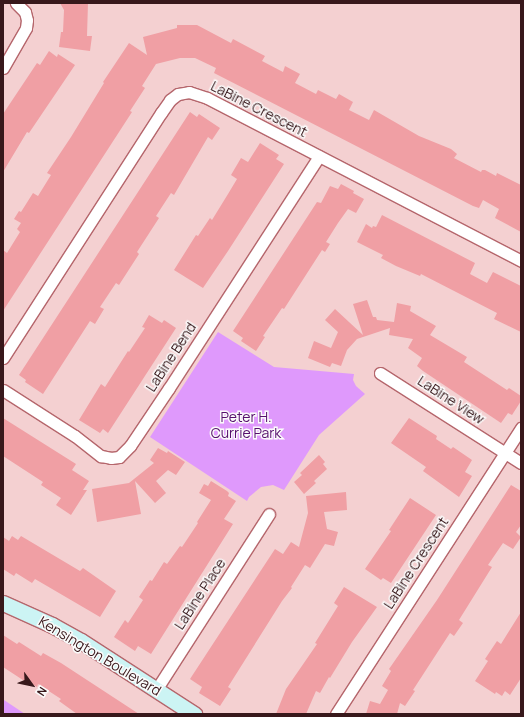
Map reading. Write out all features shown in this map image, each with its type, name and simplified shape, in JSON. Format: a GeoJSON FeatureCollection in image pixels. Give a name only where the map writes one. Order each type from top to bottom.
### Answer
{"type":"FeatureCollection","features":[{"type":"Feature","properties":{"kind":"main road","name":"Kensington Boulevard"},"geometry":{"type":"LineString","coordinates":[[3,603],[52,625],[194,714]]}},
{"type":"Feature","properties":{"kind":"street"},"geometry":{"type":"LineString","coordinates":[[3,68],[26,28],[27,20],[25,12],[16,3]]}},
{"type":"Feature","properties":{"kind":"street","name":"LaBine Crescent"},"geometry":{"type":"LineString","coordinates":[[3,358],[161,113],[170,100],[178,94],[189,92],[207,98],[521,261]]}},
{"type":"Feature","properties":{"kind":"street","name":"LaBine Bend"},"geometry":{"type":"LineString","coordinates":[[3,390],[74,436],[101,456],[111,458],[119,457],[130,446],[169,388],[319,156]]}},
{"type":"Feature","properties":{"kind":"street","name":"LaBine View"},"geometry":{"type":"LineString","coordinates":[[380,373],[521,463]]}},
{"type":"Feature","properties":{"kind":"street","name":"LaBine Crescent"},"geometry":{"type":"LineString","coordinates":[[336,714],[521,428]]}},
{"type":"Feature","properties":{"kind":"street","name":"LaBine Place"},"geometry":{"type":"LineString","coordinates":[[156,690],[270,514]]}},
{"type":"Feature","properties":{"kind":"green space","name":"Peter H. Currie Park"},"geometry":{"type":"Polygon","coordinates":[[[218,332],[274,367],[354,374],[353,380],[356,386],[365,394],[319,435],[284,490],[273,485],[261,487],[249,497],[247,501],[150,437],[218,332]]]}},
{"type":"Feature","properties":{"kind":"green space"},"geometry":{"type":"Polygon","coordinates":[[[4,700],[25,714],[3,714],[4,700]]]}},
{"type":"Feature","properties":{"kind":"building"},"geometry":{"type":"Polygon","coordinates":[[[60,3],[88,3],[87,36],[92,36],[90,51],[59,47],[61,32],[63,32],[64,10],[60,3]]]}},
{"type":"Feature","properties":{"kind":"building"},"geometry":{"type":"Polygon","coordinates":[[[177,25],[197,25],[231,43],[233,39],[265,56],[262,61],[283,72],[285,66],[300,74],[295,83],[316,94],[318,90],[336,99],[339,94],[353,102],[349,110],[369,120],[374,110],[419,136],[451,149],[457,154],[454,158],[481,172],[482,170],[485,170],[496,176],[497,173],[521,185],[521,232],[495,218],[499,209],[483,200],[479,208],[473,206],[214,73],[216,68],[195,58],[180,58],[156,64],[142,86],[145,88],[130,111],[132,112],[3,311],[3,250],[7,253],[20,232],[17,229],[21,223],[14,219],[19,211],[21,212],[33,193],[38,196],[51,175],[47,173],[129,43],[147,55],[143,37],[177,28],[177,25]]]}},
{"type":"Feature","properties":{"kind":"building"},"geometry":{"type":"Polygon","coordinates":[[[49,51],[57,57],[58,54],[75,65],[29,133],[27,132],[3,172],[3,114],[37,63],[40,65],[49,51]]]}},
{"type":"Feature","properties":{"kind":"building"},"geometry":{"type":"Polygon","coordinates":[[[190,112],[197,117],[199,114],[220,128],[212,140],[208,137],[174,195],[171,193],[156,216],[159,218],[137,252],[139,254],[119,285],[116,283],[100,307],[104,309],[95,324],[90,321],[43,394],[25,382],[26,380],[19,375],[190,112]]]}},
{"type":"Feature","properties":{"kind":"building"},"geometry":{"type":"Polygon","coordinates":[[[260,143],[279,155],[276,159],[284,164],[203,288],[174,270],[196,235],[198,236],[210,218],[212,220],[237,179],[231,175],[241,158],[248,162],[260,143]]]}},
{"type":"Feature","properties":{"kind":"building"},"geometry":{"type":"Polygon","coordinates":[[[341,184],[354,191],[353,193],[364,199],[356,213],[348,209],[338,223],[326,242],[330,244],[325,252],[322,250],[284,309],[282,308],[263,336],[265,337],[256,351],[241,341],[243,338],[233,331],[317,202],[321,203],[330,186],[338,189],[341,184]]]}},
{"type":"Feature","properties":{"kind":"building"},"geometry":{"type":"Polygon","coordinates":[[[382,215],[475,263],[470,274],[487,283],[493,272],[521,286],[521,332],[494,319],[497,313],[421,274],[420,276],[396,266],[381,258],[383,255],[357,242],[366,224],[372,228],[373,226],[376,227],[382,215]]]}},
{"type":"Feature","properties":{"kind":"building"},"geometry":{"type":"Polygon","coordinates":[[[367,300],[373,317],[376,317],[377,320],[394,322],[397,303],[411,306],[410,311],[436,326],[430,335],[467,357],[464,362],[507,390],[509,388],[521,396],[521,401],[512,415],[508,413],[501,423],[423,371],[417,366],[422,358],[408,348],[413,339],[389,335],[390,328],[357,339],[347,350],[341,366],[332,363],[330,367],[308,358],[314,341],[331,348],[338,332],[325,320],[335,309],[363,335],[353,304],[367,300]]]}},
{"type":"Feature","properties":{"kind":"building"},"geometry":{"type":"Polygon","coordinates":[[[149,315],[162,323],[164,320],[176,328],[108,433],[103,429],[100,433],[79,420],[101,384],[105,387],[145,328],[142,327],[149,315]]]}},
{"type":"Feature","properties":{"kind":"building"},"geometry":{"type":"Polygon","coordinates":[[[3,418],[76,464],[72,470],[89,481],[83,490],[87,490],[71,515],[56,505],[61,498],[41,485],[43,482],[3,456],[3,418]]]}},
{"type":"Feature","properties":{"kind":"building"},"geometry":{"type":"Polygon","coordinates":[[[409,418],[437,436],[436,439],[451,449],[453,447],[472,460],[465,472],[472,476],[459,497],[423,471],[426,467],[391,443],[409,418]]]}},
{"type":"Feature","properties":{"kind":"building"},"geometry":{"type":"Polygon","coordinates":[[[158,448],[167,453],[168,451],[185,462],[176,475],[168,470],[156,481],[166,493],[155,503],[135,481],[141,514],[97,522],[92,489],[129,483],[154,463],[150,460],[158,448]]]}},
{"type":"Feature","properties":{"kind":"building"},"geometry":{"type":"Polygon","coordinates":[[[319,455],[325,462],[323,464],[327,469],[314,481],[316,483],[304,494],[294,482],[302,475],[300,473],[319,455]]]}},
{"type":"Feature","properties":{"kind":"building"},"geometry":{"type":"Polygon","coordinates":[[[211,481],[227,491],[229,493],[228,496],[236,501],[224,519],[233,524],[151,654],[138,646],[135,651],[114,637],[125,620],[128,623],[143,600],[139,597],[150,580],[152,581],[164,562],[167,564],[180,546],[182,547],[198,523],[197,522],[211,500],[199,493],[204,484],[208,486],[211,481]]]}},
{"type":"Feature","properties":{"kind":"building"},"geometry":{"type":"Polygon","coordinates":[[[511,485],[521,491],[521,525],[516,532],[521,537],[513,549],[503,543],[488,565],[492,567],[459,620],[463,623],[454,636],[450,633],[413,690],[415,691],[405,706],[400,703],[397,714],[366,714],[370,701],[380,704],[388,690],[382,686],[391,671],[389,669],[437,600],[511,485]]]}},
{"type":"Feature","properties":{"kind":"building"},"geometry":{"type":"Polygon","coordinates":[[[346,492],[347,510],[324,512],[327,529],[338,532],[334,546],[325,544],[310,568],[305,565],[291,587],[292,588],[282,601],[228,687],[231,689],[220,706],[199,693],[202,687],[190,679],[275,549],[283,554],[291,542],[299,547],[308,513],[306,496],[346,492]]]}},
{"type":"Feature","properties":{"kind":"building"},"geometry":{"type":"Polygon","coordinates":[[[410,498],[436,515],[391,583],[383,578],[381,580],[365,569],[391,531],[389,530],[410,498]]]}},
{"type":"Feature","properties":{"kind":"building"},"geometry":{"type":"Polygon","coordinates":[[[12,536],[18,540],[21,536],[80,571],[83,568],[116,591],[100,617],[35,579],[32,583],[16,573],[14,576],[3,569],[3,537],[9,541],[12,536]]]}},
{"type":"Feature","properties":{"kind":"building"},"geometry":{"type":"Polygon","coordinates":[[[344,587],[377,607],[352,642],[320,693],[316,691],[306,714],[276,714],[286,689],[317,644],[315,643],[338,606],[334,603],[344,587]]]}},
{"type":"Feature","properties":{"kind":"building"},"geometry":{"type":"Polygon","coordinates":[[[521,612],[521,678],[510,695],[505,691],[502,696],[496,692],[495,694],[475,681],[488,661],[485,659],[497,641],[501,644],[521,612]]]}},
{"type":"Feature","properties":{"kind":"building"},"geometry":{"type":"Polygon","coordinates":[[[3,635],[17,644],[19,642],[41,656],[43,653],[61,663],[139,714],[77,714],[59,701],[61,699],[38,684],[37,687],[30,683],[29,684],[3,667],[3,635]]]}}]}
